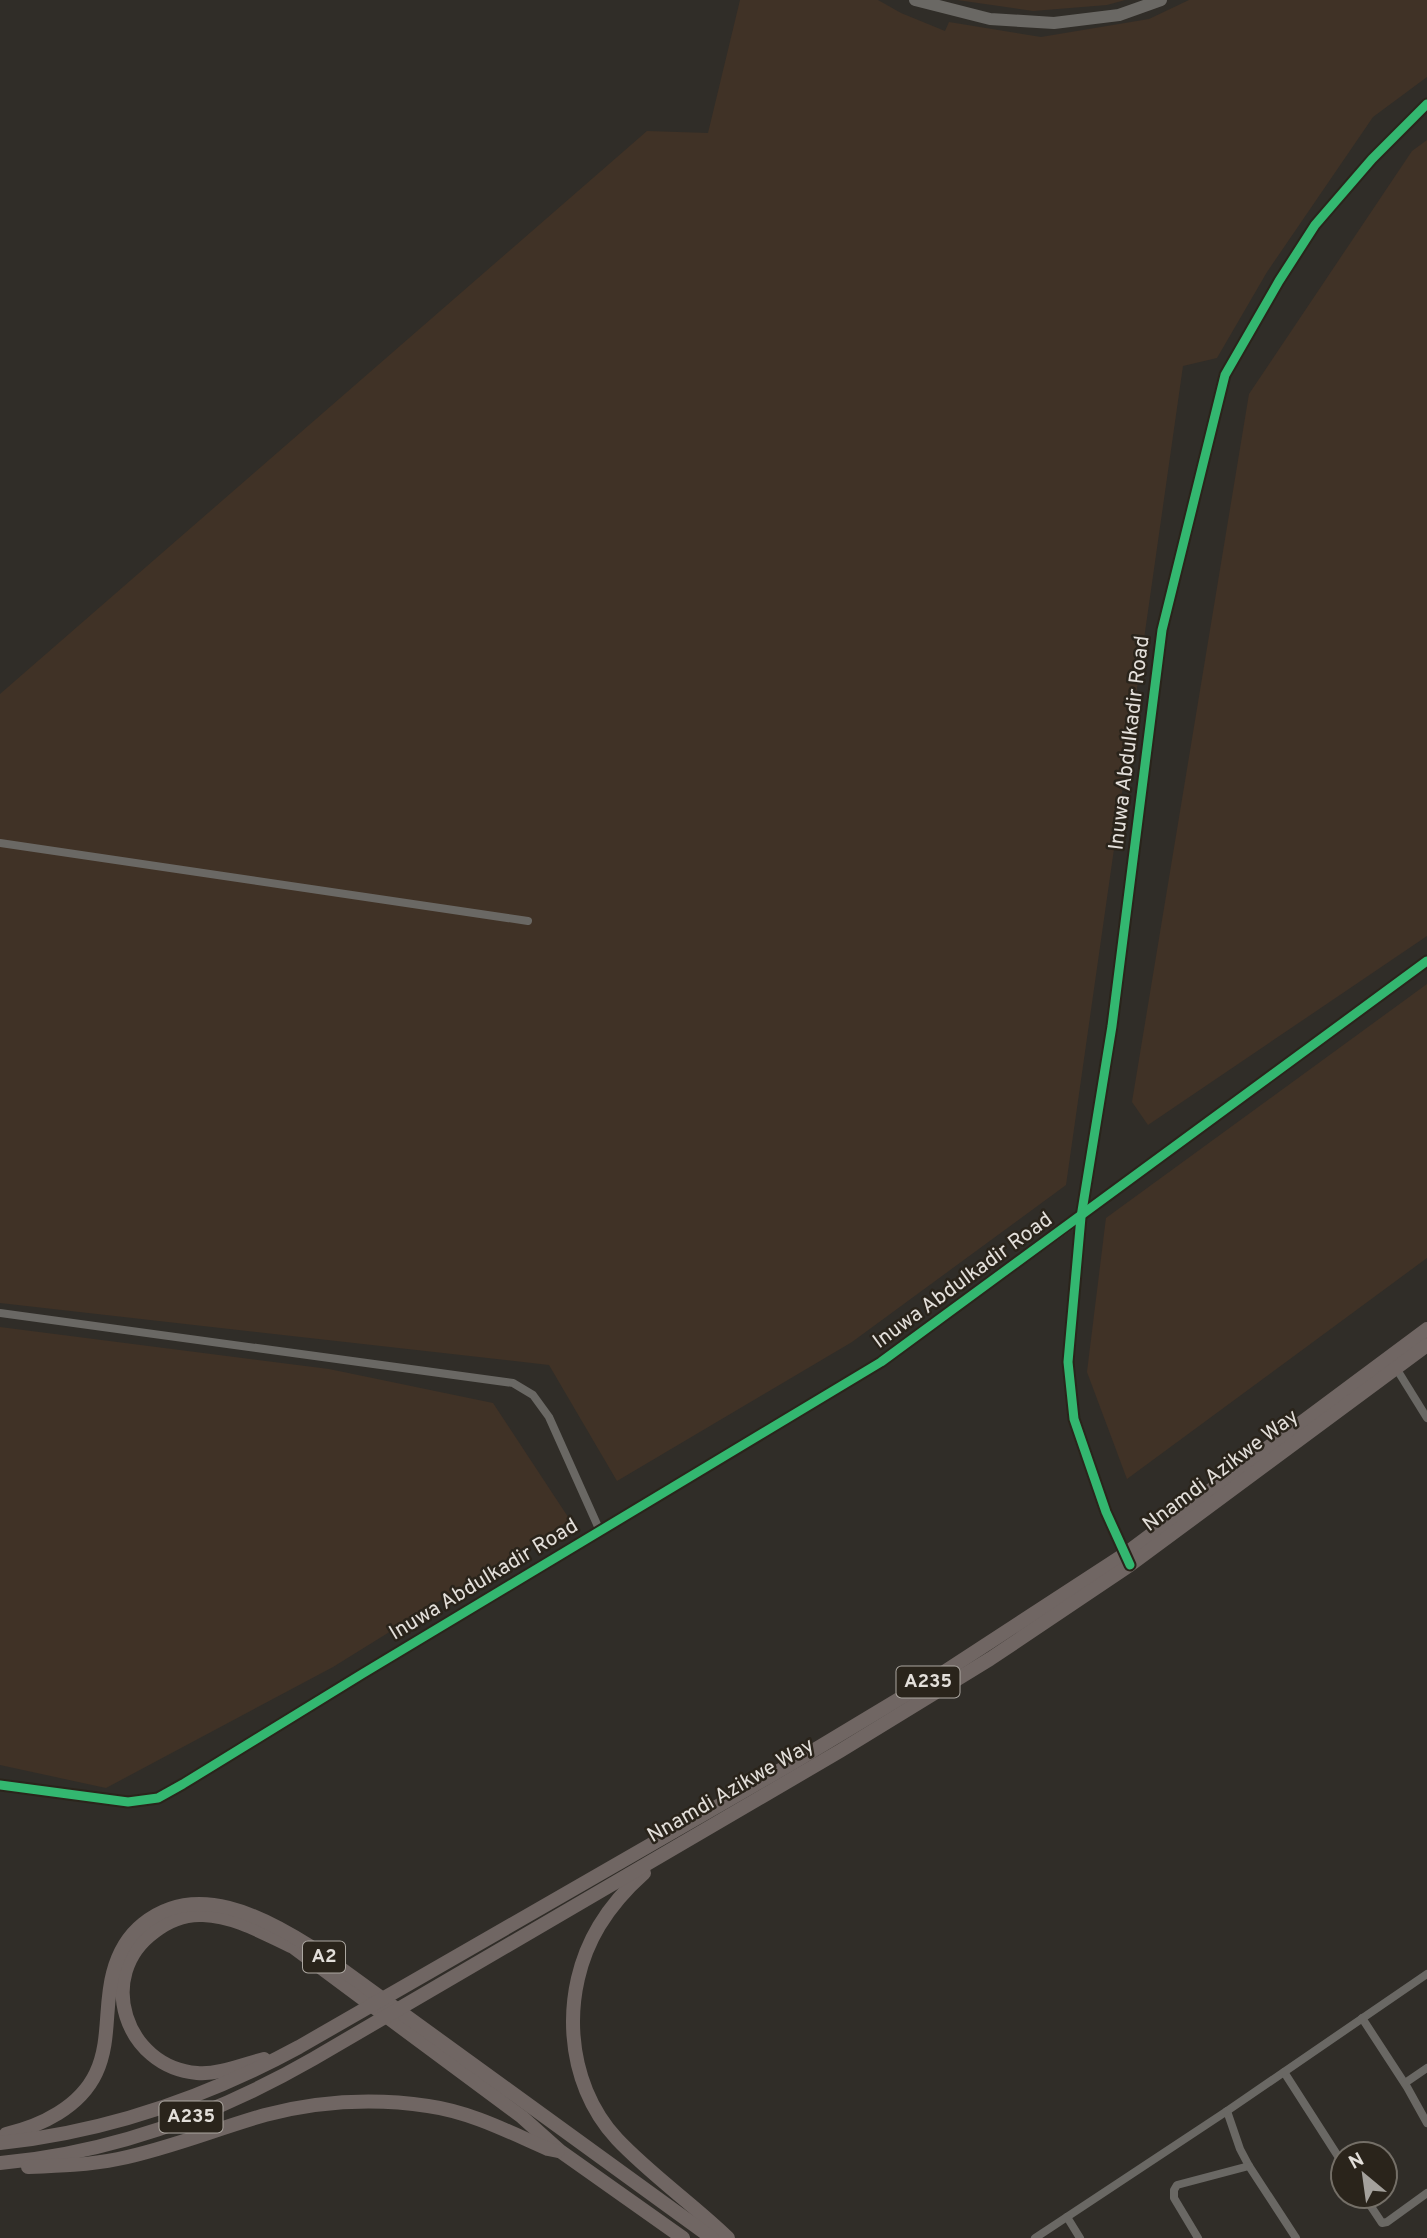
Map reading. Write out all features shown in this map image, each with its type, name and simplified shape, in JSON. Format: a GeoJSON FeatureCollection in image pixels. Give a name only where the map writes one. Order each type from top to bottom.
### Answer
{"type":"FeatureCollection","features":[{"type":"Feature","properties":{"kind":"highway","name":"Nnamdi Azikwe Way"},"geometry":{"type":"LineString","coordinates":[[0,2143],[87,2129],[153,2112],[235,2080],[299,2048],[855,1726],[1128,1559],[1427,1329]]}},
{"type":"Feature","properties":{"kind":"highway","name":"Nnamdi Azikwe Way"},"geometry":{"type":"LineString","coordinates":[[0,2162],[26,2160],[119,2142],[157,2130],[275,2081],[840,1752],[990,1659],[1427,1345]]}},
{"type":"Feature","properties":{"kind":"highway"},"geometry":{"type":"LineString","coordinates":[[663,1855],[611,1908],[586,1954],[576,1986],[573,2008],[578,2066],[594,2105],[616,2138],[728,2238]]}},
{"type":"Feature","properties":{"kind":"highway","name":"A2"},"geometry":{"type":"LineString","coordinates":[[0,2136],[23,2130],[60,2112],[74,2101],[96,2074],[106,2034],[112,1975],[118,1957],[136,1930],[151,1917],[183,1904],[225,1907],[265,1920],[311,1947],[712,2238]]}},
{"type":"Feature","properties":{"kind":"highway"},"geometry":{"type":"LineString","coordinates":[[299,2048],[251,2063],[198,2073],[177,2069],[159,2061],[134,2037],[126,2016],[122,1995],[124,1974],[131,1955],[146,1938],[162,1926],[181,1917],[203,1915],[254,1928],[293,1947],[522,2117],[560,2151],[683,2238]]}},
{"type":"Feature","properties":{"kind":"highway"},"geometry":{"type":"LineString","coordinates":[[0,2168],[115,2160],[156,2150],[266,2115],[307,2106],[347,2102],[430,2106],[477,2118],[548,2149],[560,2151]]}},
{"type":"Feature","properties":{"kind":"main road"},"geometry":{"type":"LineString","coordinates":[[915,0],[990,19],[1054,23],[1119,15],[1161,0]]}},
{"type":"Feature","properties":{"kind":"street","name":"Inuwa Abdulkadir Road"},"geometry":{"type":"LineString","coordinates":[[0,1785],[128,1802],[158,1798],[881,1362],[1081,1217],[1112,1026],[1162,629],[1225,375],[1315,225],[1371,159],[1427,104]]}},
{"type":"Feature","properties":{"kind":"street"},"geometry":{"type":"LineString","coordinates":[[0,843],[528,921]]}},
{"type":"Feature","properties":{"kind":"street"},"geometry":{"type":"LineString","coordinates":[[1128,1559],[1106,1512],[1074,1419],[1068,1362],[1081,1217],[1427,961]]}},
{"type":"Feature","properties":{"kind":"street"},"geometry":{"type":"LineString","coordinates":[[0,1313],[513,1384],[533,1395],[549,1417],[600,1531]]}},
{"type":"Feature","properties":{"kind":"street"},"geometry":{"type":"LineString","coordinates":[[1396,1368],[1427,1418]]}},
{"type":"Feature","properties":{"kind":"street"},"geometry":{"type":"LineString","coordinates":[[1034,2238],[1227,2111],[1427,1974]]}},
{"type":"Feature","properties":{"kind":"street"},"geometry":{"type":"LineString","coordinates":[[1362,2018],[1405,2083],[1427,2123]]}},
{"type":"Feature","properties":{"kind":"street"},"geometry":{"type":"LineString","coordinates":[[1405,2083],[1427,2068]]}},
{"type":"Feature","properties":{"kind":"street"},"geometry":{"type":"LineString","coordinates":[[1284,2072],[1329,2142]]}},
{"type":"Feature","properties":{"kind":"street"},"geometry":{"type":"LineString","coordinates":[[1227,2111],[1249,2166],[1296,2238]]}},
{"type":"Feature","properties":{"kind":"street"},"geometry":{"type":"LineString","coordinates":[[1198,2238],[1174,2198],[1177,2185],[1249,2166]]}},
{"type":"Feature","properties":{"kind":"street"},"geometry":{"type":"LineString","coordinates":[[1373,2210],[1382,2223],[1387,2222],[1427,2193]]}},
{"type":"Feature","properties":{"kind":"street"},"geometry":{"type":"LineString","coordinates":[[1067,2217],[1080,2238]]}},
{"type":"Feature","properties":{"kind":"shaded area"},"geometry":{"type":"Polygon","coordinates":[[[740,0],[878,0],[901,13],[945,31],[949,22],[1041,37],[1149,19],[1189,0],[1427,0],[1427,77],[1373,117],[1267,272],[1217,358],[1183,366],[1066,1185],[852,1342],[617,1481],[549,1365],[0,1303],[0,694],[647,131],[708,133],[740,0]]]}},
{"type":"Feature","properties":{"kind":"shaded area"},"geometry":{"type":"Polygon","coordinates":[[[957,0],[1125,0],[1107,5],[1033,11],[957,0]]]}},
{"type":"Feature","properties":{"kind":"shaded area"},"geometry":{"type":"Polygon","coordinates":[[[1427,140],[1427,936],[1148,1125],[1132,1102],[1249,394],[1412,151],[1427,140]]]}},
{"type":"Feature","properties":{"kind":"shaded area"},"geometry":{"type":"Polygon","coordinates":[[[1427,984],[1427,1258],[1127,1479],[1087,1372],[1106,1218],[1427,984]]]}},
{"type":"Feature","properties":{"kind":"shaded area"},"geometry":{"type":"Polygon","coordinates":[[[0,1327],[329,1369],[493,1403],[570,1520],[333,1667],[106,1788],[0,1765],[0,1327]]]}},
{"type":"Feature","properties":{"kind":"cycle path"},"geometry":{"type":"LineString","coordinates":[[1130,1565],[1106,1512],[1074,1419],[1068,1362],[1081,1217],[1112,1026],[1162,630],[1225,375],[1315,225],[1372,159],[1427,104]]}},
{"type":"Feature","properties":{"kind":"cycle path"},"geometry":{"type":"LineString","coordinates":[[0,1785],[128,1802],[158,1798],[183,1784],[881,1362],[1427,961]]}}]}
